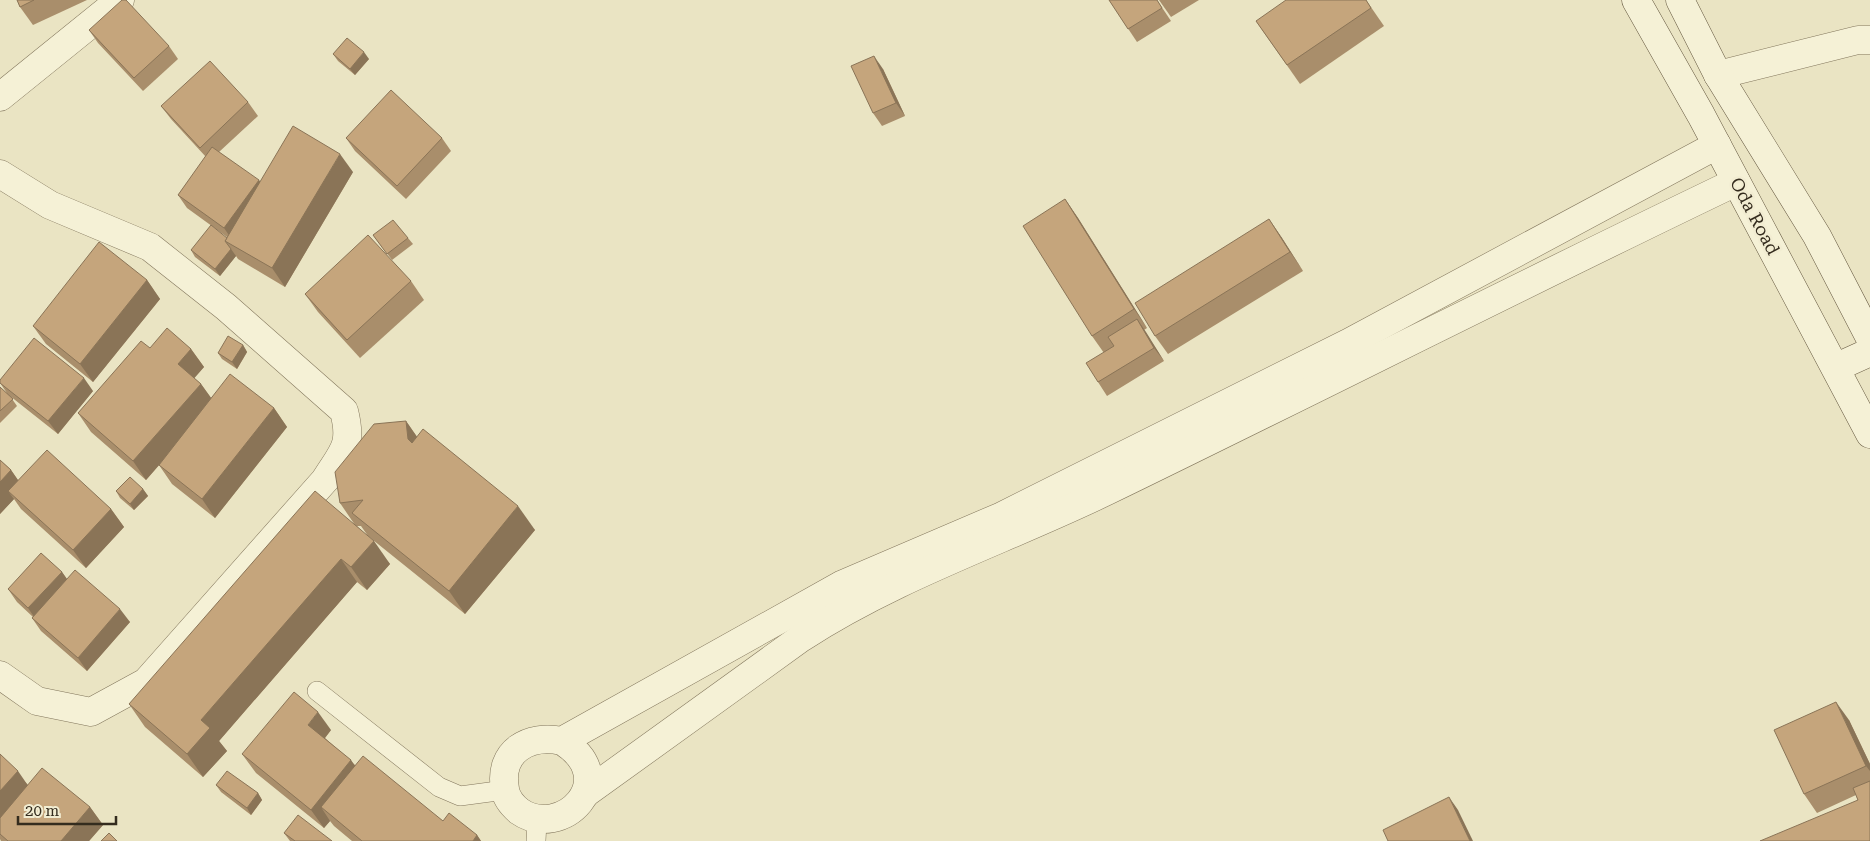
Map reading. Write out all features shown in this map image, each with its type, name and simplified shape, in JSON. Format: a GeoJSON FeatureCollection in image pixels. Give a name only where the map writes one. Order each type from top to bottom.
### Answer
{"type":"FeatureCollection","features":[{"type":"Feature","properties":{"kind":"street"},"geometry":{"type":"LineString","coordinates":[[0,97],[120,0]]}},
{"type":"Feature","properties":{"kind":"street","name":"Oda Road"},"geometry":{"type":"LineString","coordinates":[[1636,0],[1717,146],[1870,434]]}},
{"type":"Feature","properties":{"kind":"street"},"geometry":{"type":"LineString","coordinates":[[1680,0],[1718,75],[1817,236],[1870,338]]}},
{"type":"Feature","properties":{"kind":"street"},"geometry":{"type":"LineString","coordinates":[[1718,75],[1858,40],[1870,40]]}},
{"type":"Feature","properties":{"kind":"street"},"geometry":{"type":"LineString","coordinates":[[1262,400],[1356,338],[1717,146]]}},
{"type":"Feature","properties":{"kind":"street"},"geometry":{"type":"LineString","coordinates":[[0,174],[50,206],[150,247],[226,307],[344,411],[349,430],[347,445],[325,480],[146,682],[91,712],[37,701],[0,675]]}},
{"type":"Feature","properties":{"kind":"street"},"geometry":{"type":"LineString","coordinates":[[586,793],[825,622],[1002,516],[1524,284],[1736,182]]}},
{"type":"Feature","properties":{"kind":"street"},"geometry":{"type":"LineString","coordinates":[[1836,367],[1870,352]]}},
{"type":"Feature","properties":{"kind":"street"},"geometry":{"type":"LineString","coordinates":[[562,741],[826,593],[938,555]]}},
{"type":"Feature","properties":{"kind":"street"},"geometry":{"type":"LineString","coordinates":[[546,738],[562,741],[575,749],[584,762],[588,777],[586,793],[579,806],[567,816],[553,821],[537,831],[511,804],[505,790],[504,775],[508,760],[518,748],[531,740],[546,738]]}},
{"type":"Feature","properties":{"kind":"lane"},"geometry":{"type":"LineString","coordinates":[[317,690],[439,787],[460,796],[505,790]]}},
{"type":"Feature","properties":{"kind":"building"},"geometry":{"type":"Polygon","coordinates":[[[17,0],[34,0],[20,7],[17,0]]]}},
{"type":"Feature","properties":{"kind":"building"},"geometry":{"type":"Polygon","coordinates":[[[122,0],[126,0],[169,46],[134,78],[89,30],[122,0]]]}},
{"type":"Feature","properties":{"kind":"building"},"geometry":{"type":"Polygon","coordinates":[[[1109,0],[1157,0],[1162,8],[1128,29],[1109,0]]]}},
{"type":"Feature","properties":{"kind":"building"},"geometry":{"type":"Polygon","coordinates":[[[1286,0],[1366,0],[1371,8],[1287,65],[1256,21],[1286,0]]]}},
{"type":"Feature","properties":{"kind":"building"},"geometry":{"type":"Polygon","coordinates":[[[347,38],[364,52],[350,69],[333,54],[347,38]]]}},
{"type":"Feature","properties":{"kind":"building"},"geometry":{"type":"Polygon","coordinates":[[[874,56],[896,103],[873,113],[851,66],[874,56]]]}},
{"type":"Feature","properties":{"kind":"building"},"geometry":{"type":"Polygon","coordinates":[[[210,61],[248,102],[200,148],[161,106],[210,61]]]}},
{"type":"Feature","properties":{"kind":"building"},"geometry":{"type":"Polygon","coordinates":[[[391,90],[442,138],[397,186],[346,138],[391,90]]]}},
{"type":"Feature","properties":{"kind":"building"},"geometry":{"type":"Polygon","coordinates":[[[293,126],[340,154],[272,268],[225,241],[293,126]]]}},
{"type":"Feature","properties":{"kind":"building"},"geometry":{"type":"Polygon","coordinates":[[[212,147],[259,180],[224,228],[178,195],[212,147]]]}},
{"type":"Feature","properties":{"kind":"building"},"geometry":{"type":"Polygon","coordinates":[[[1065,199],[1134,309],[1092,336],[1023,226],[1065,199]]]}},
{"type":"Feature","properties":{"kind":"building"},"geometry":{"type":"Polygon","coordinates":[[[1269,219],[1290,252],[1155,336],[1135,303],[1269,219]]]}},
{"type":"Feature","properties":{"kind":"building"},"geometry":{"type":"Polygon","coordinates":[[[393,220],[408,238],[387,254],[373,235],[393,220]]]}},
{"type":"Feature","properties":{"kind":"building"},"geometry":{"type":"Polygon","coordinates":[[[211,225],[227,238],[225,241],[231,249],[215,269],[191,250],[211,225]]]}},
{"type":"Feature","properties":{"kind":"building"},"geometry":{"type":"Polygon","coordinates":[[[368,235],[411,281],[347,340],[305,294],[368,235]]]}},
{"type":"Feature","properties":{"kind":"building"},"geometry":{"type":"Polygon","coordinates":[[[99,242],[147,280],[80,364],[33,326],[99,242]]]}},
{"type":"Feature","properties":{"kind":"building"},"geometry":{"type":"Polygon","coordinates":[[[1137,319],[1154,348],[1098,382],[1086,363],[1114,346],[1108,337],[1137,319]]]}},
{"type":"Feature","properties":{"kind":"building"},"geometry":{"type":"Polygon","coordinates":[[[167,328],[191,349],[178,364],[201,384],[133,461],[78,413],[141,341],[150,348],[167,328]]]}},
{"type":"Feature","properties":{"kind":"building"},"geometry":{"type":"Polygon","coordinates":[[[228,336],[243,345],[232,362],[218,353],[228,336]]]}},
{"type":"Feature","properties":{"kind":"building"},"geometry":{"type":"Polygon","coordinates":[[[34,338],[84,378],[48,421],[0,383],[0,380],[34,338]]]}},
{"type":"Feature","properties":{"kind":"building"},"geometry":{"type":"Polygon","coordinates":[[[230,374],[274,408],[202,499],[159,465],[230,374]]]}},
{"type":"Feature","properties":{"kind":"building"},"geometry":{"type":"Polygon","coordinates":[[[0,387],[13,399],[0,411],[0,387]]]}},
{"type":"Feature","properties":{"kind":"building"},"geometry":{"type":"Polygon","coordinates":[[[406,421],[408,439],[412,443],[423,429],[518,506],[449,591],[352,513],[363,500],[340,503],[335,472],[374,424],[406,421]]]}},
{"type":"Feature","properties":{"kind":"building"},"geometry":{"type":"Polygon","coordinates":[[[47,450],[111,509],[73,550],[8,491],[47,450]]]}},
{"type":"Feature","properties":{"kind":"building"},"geometry":{"type":"Polygon","coordinates":[[[0,460],[11,470],[0,482],[0,460]]]}},
{"type":"Feature","properties":{"kind":"building"},"geometry":{"type":"Polygon","coordinates":[[[130,477],[143,489],[130,504],[116,491],[130,477]]]}},
{"type":"Feature","properties":{"kind":"building"},"geometry":{"type":"Polygon","coordinates":[[[315,491],[374,541],[351,567],[341,559],[201,720],[210,728],[187,754],[129,704],[315,491]]]}},
{"type":"Feature","properties":{"kind":"building"},"geometry":{"type":"Polygon","coordinates":[[[41,553],[62,572],[28,608],[8,589],[41,553]]]}},
{"type":"Feature","properties":{"kind":"building"},"geometry":{"type":"Polygon","coordinates":[[[75,570],[120,609],[78,658],[32,618],[75,570]]]}},
{"type":"Feature","properties":{"kind":"building"},"geometry":{"type":"Polygon","coordinates":[[[294,692],[318,712],[308,725],[351,760],[311,810],[242,754],[294,692]]]}},
{"type":"Feature","properties":{"kind":"building"},"geometry":{"type":"Polygon","coordinates":[[[1836,702],[1866,766],[1804,794],[1774,730],[1836,702]]]}},
{"type":"Feature","properties":{"kind":"building"},"geometry":{"type":"Polygon","coordinates":[[[0,754],[18,771],[0,791],[0,754]]]}},
{"type":"Feature","properties":{"kind":"building"},"geometry":{"type":"Polygon","coordinates":[[[363,756],[443,821],[449,813],[477,835],[473,841],[362,841],[321,807],[363,756]]]}},
{"type":"Feature","properties":{"kind":"building"},"geometry":{"type":"Polygon","coordinates":[[[42,768],[90,807],[61,841],[8,841],[0,834],[0,818],[42,768]]]}},
{"type":"Feature","properties":{"kind":"building"},"geometry":{"type":"Polygon","coordinates":[[[227,771],[258,793],[247,808],[216,785],[227,771]]]}},
{"type":"Feature","properties":{"kind":"building"},"geometry":{"type":"Polygon","coordinates":[[[1870,781],[1870,841],[1760,841],[1858,800],[1853,788],[1870,781]]]}},
{"type":"Feature","properties":{"kind":"building"},"geometry":{"type":"Polygon","coordinates":[[[1449,797],[1470,841],[1388,841],[1383,830],[1449,797]]]}},
{"type":"Feature","properties":{"kind":"building"},"geometry":{"type":"Polygon","coordinates":[[[298,815],[332,841],[295,841],[284,833],[298,815]]]}},
{"type":"Feature","properties":{"kind":"building"},"geometry":{"type":"Polygon","coordinates":[[[109,833],[117,841],[101,841],[109,833]]]}}]}
